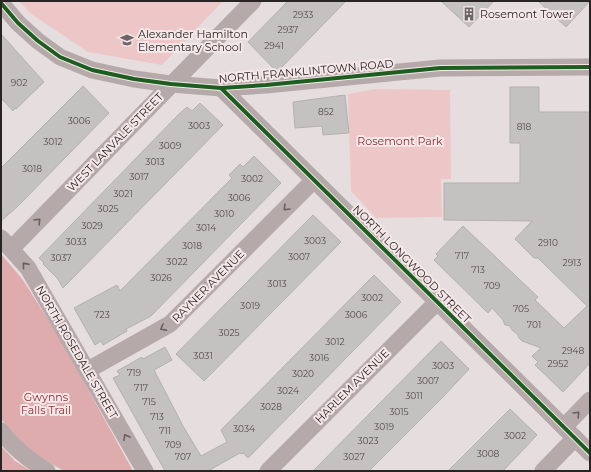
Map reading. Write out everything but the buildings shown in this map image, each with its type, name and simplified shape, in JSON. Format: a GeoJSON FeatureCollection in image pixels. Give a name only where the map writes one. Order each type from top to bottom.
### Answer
{"type":"FeatureCollection","features":[{"type":"Feature","properties":{"kind":"street","name":"WEST LANVALE STREET"},"geometry":{"type":"LineString","coordinates":[[6,243],[171,84],[252,1]]}},
{"type":"Feature","properties":{"kind":"street","name":"NORTH FRANKLINTOWN ROAD"},"geometry":{"type":"LineString","coordinates":[[1,3],[18,23],[38,41],[60,56],[92,70],[134,79],[171,84],[221,88],[440,68],[590,67]]}},
{"type":"Feature","properties":{"kind":"street","name":"NORTH LONGWOOD STREET"},"geometry":{"type":"LineString","coordinates":[[221,88],[590,452]]}},
{"type":"Feature","properties":{"kind":"street","name":"RAYNER AVENUE"},"geometry":{"type":"LineString","coordinates":[[88,370],[170,324],[314,180]]}},
{"type":"Feature","properties":{"kind":"street","name":"NORTH ROSEDALE STREET"},"geometry":{"type":"LineString","coordinates":[[6,243],[28,268],[146,471]]}},
{"type":"Feature","properties":{"kind":"street","name":"HARLEM AVENUE"},"geometry":{"type":"LineString","coordinates":[[268,471],[437,302]]}},
{"type":"Feature","properties":{"kind":"street"},"geometry":{"type":"LineString","coordinates":[[543,471],[590,400]]}},
{"type":"Feature","properties":{"kind":"street"},"geometry":{"type":"LineString","coordinates":[[1,431],[19,451],[34,464],[47,471]]}},
{"type":"Feature","properties":{"kind":"green space","name":"Alexander Hamilton Elementary School"},"geometry":{"type":"Polygon","coordinates":[[[19,1],[223,1],[162,65],[88,52],[30,13],[19,1]]]}},
{"type":"Feature","properties":{"kind":"green space","name":"Rosemont Park"},"geometry":{"type":"Polygon","coordinates":[[[376,89],[450,90],[451,179],[441,179],[442,217],[376,218],[351,191],[348,94],[376,89]]]}},
{"type":"Feature","properties":{"kind":"green space","name":"Gwynns Falls Trail"},"geometry":{"type":"Polygon","coordinates":[[[1,254],[23,280],[62,342],[133,471],[64,471],[28,450],[1,419],[1,254]]]}},
{"type":"Feature","properties":{"kind":"green space"},"geometry":{"type":"Polygon","coordinates":[[[1,446],[15,461],[31,471],[1,471],[1,446]]]}},
{"type":"Feature","properties":{"kind":"cycle path"},"geometry":{"type":"LineString","coordinates":[[1,3],[18,23],[38,41],[60,57],[92,70],[134,79],[171,84],[221,88],[440,68],[590,67]]}},
{"type":"Feature","properties":{"kind":"cycle path"},"geometry":{"type":"LineString","coordinates":[[221,88],[590,453]]}},
{"type":"Feature","properties":{"kind":"place","name":"Rosemont Tower"},"geometry":{"type":"Point","coordinates":[469,14]}},
{"type":"Feature","properties":{"kind":"place","name":"Alexander Hamilton Elementary School"},"geometry":{"type":"Point","coordinates":[127,40]}}]}
